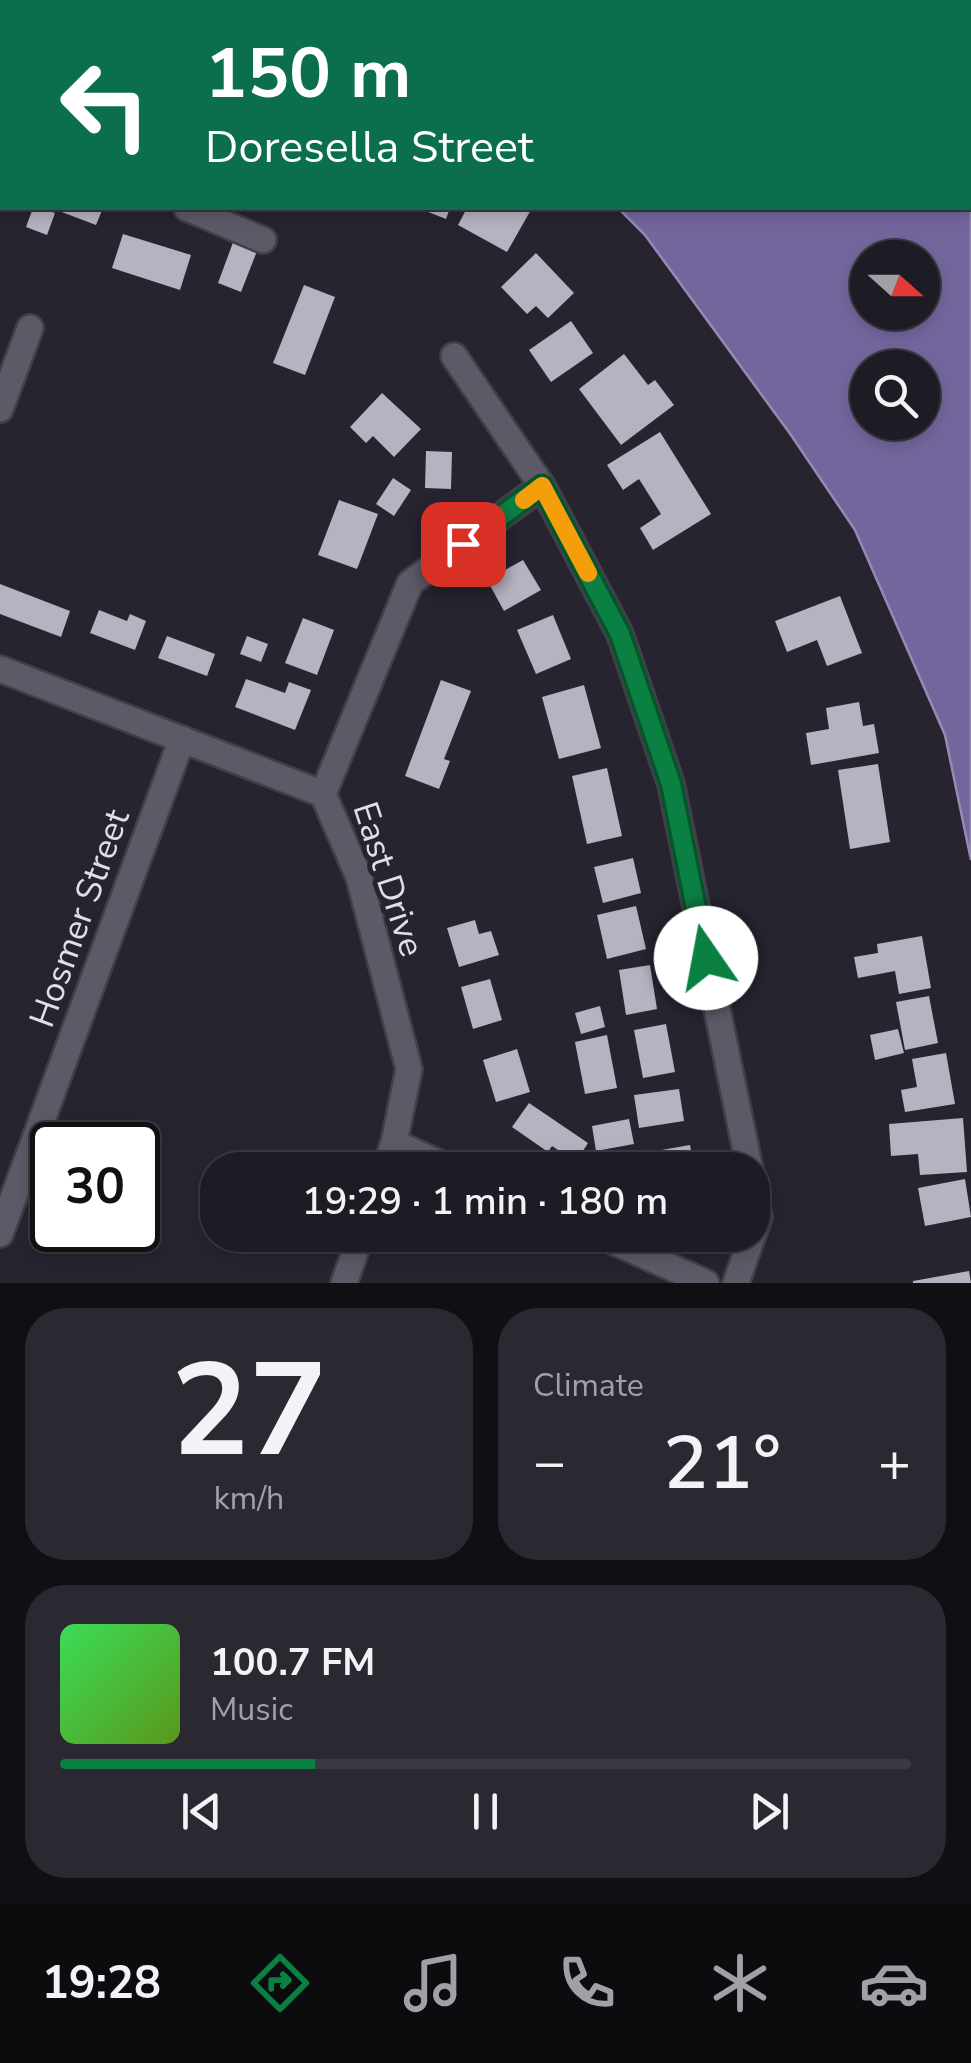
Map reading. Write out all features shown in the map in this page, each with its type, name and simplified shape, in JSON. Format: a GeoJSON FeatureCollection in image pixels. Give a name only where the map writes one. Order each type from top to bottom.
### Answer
{"type":"FeatureCollection","features":[{"type":"Feature","properties":{"kind":"street"},"geometry":{"type":"LineString","coordinates":[[192,210],[264,240]]}},
{"type":"Feature","properties":{"kind":"street"},"geometry":{"type":"LineString","coordinates":[[0,408],[30,328]]}},
{"type":"Feature","properties":{"kind":"street"},"geometry":{"type":"LineString","coordinates":[[454,356],[542,486],[620,634],[671,784],[746,1152]]}},
{"type":"Feature","properties":{"kind":"street"},"geometry":{"type":"LineString","coordinates":[[323,794],[410,583],[542,486]]}},
{"type":"Feature","properties":{"kind":"street","name":"East Drive"},"geometry":{"type":"LineString","coordinates":[[0,668],[323,794],[358,877],[408,1068],[391,1152]]}},
{"type":"Feature","properties":{"kind":"street","name":"Hosmer Street"},"geometry":{"type":"LineString","coordinates":[[0,1234],[182,739]]}},
{"type":"Feature","properties":{"kind":"street"},"geometry":{"type":"LineString","coordinates":[[394,1143],[414,1152]]}},
{"type":"Feature","properties":{"kind":"street"},"geometry":{"type":"LineString","coordinates":[[344,1283],[355,1252]]}},
{"type":"Feature","properties":{"kind":"street"},"geometry":{"type":"LineString","coordinates":[[637,1252],[706,1283]]}},
{"type":"Feature","properties":{"kind":"street"},"geometry":{"type":"LineString","coordinates":[[736,1283],[747,1252]]}},
{"type":"Feature","properties":{"kind":"shaded area"},"geometry":{"type":"Polygon","coordinates":[[[620,210],[971,210],[971,860],[945,735],[855,530],[645,235],[620,210]]]}},
{"type":"Feature","properties":{"kind":"building"},"geometry":{"type":"Polygon","coordinates":[[[32,210],[55,213],[47,235],[26,227],[32,210]]]}},
{"type":"Feature","properties":{"kind":"building"},"geometry":{"type":"Polygon","coordinates":[[[56,210],[102,210],[96,225],[56,210]]]}},
{"type":"Feature","properties":{"kind":"building"},"geometry":{"type":"Polygon","coordinates":[[[423,210],[449,210],[446,219],[423,210]]]}},
{"type":"Feature","properties":{"kind":"building"},"geometry":{"type":"Polygon","coordinates":[[[466,210],[531,210],[507,252],[458,225],[466,210]]]}},
{"type":"Feature","properties":{"kind":"building"},"geometry":{"type":"Polygon","coordinates":[[[123,234],[191,255],[180,290],[112,268],[123,234]]]}},
{"type":"Feature","properties":{"kind":"building"},"geometry":{"type":"Polygon","coordinates":[[[235,237],[259,246],[241,292],[218,283],[235,237]]]}},
{"type":"Feature","properties":{"kind":"building"},"geometry":{"type":"Polygon","coordinates":[[[536,253],[574,293],[548,318],[536,306],[527,314],[501,287],[536,253]]]}},
{"type":"Feature","properties":{"kind":"building"},"geometry":{"type":"Polygon","coordinates":[[[304,285],[335,297],[305,375],[273,363],[304,285]]]}},
{"type":"Feature","properties":{"kind":"building"},"geometry":{"type":"Polygon","coordinates":[[[571,321],[593,353],[551,382],[529,350],[571,321]]]}},
{"type":"Feature","properties":{"kind":"building"},"geometry":{"type":"Polygon","coordinates":[[[624,354],[648,385],[655,380],[674,405],[621,445],[579,389],[624,354]]]}},
{"type":"Feature","properties":{"kind":"building"},"geometry":{"type":"Polygon","coordinates":[[[382,393],[421,429],[394,457],[373,436],[366,443],[350,427],[382,393]]]}},
{"type":"Feature","properties":{"kind":"building"},"geometry":{"type":"Polygon","coordinates":[[[660,432],[711,514],[653,550],[640,528],[661,514],[639,479],[623,490],[607,465],[660,432]]]}},
{"type":"Feature","properties":{"kind":"building"},"geometry":{"type":"Polygon","coordinates":[[[426,451],[452,452],[451,489],[425,488],[426,451]]]}},
{"type":"Feature","properties":{"kind":"building"},"geometry":{"type":"Polygon","coordinates":[[[393,478],[411,490],[394,516],[376,504],[393,478]]]}},
{"type":"Feature","properties":{"kind":"building"},"geometry":{"type":"Polygon","coordinates":[[[339,500],[378,514],[357,569],[318,555],[339,500]]]}},
{"type":"Feature","properties":{"kind":"building"},"geometry":{"type":"Polygon","coordinates":[[[523,560],[541,590],[504,611],[487,580],[523,560]]]}},
{"type":"Feature","properties":{"kind":"building"},"geometry":{"type":"Polygon","coordinates":[[[0,584],[70,611],[61,637],[0,614],[0,584]]]}},
{"type":"Feature","properties":{"kind":"building"},"geometry":{"type":"Polygon","coordinates":[[[840,596],[862,653],[827,666],[817,640],[787,652],[775,621],[840,596]]]}},
{"type":"Feature","properties":{"kind":"building"},"geometry":{"type":"Polygon","coordinates":[[[99,610],[127,621],[130,614],[146,621],[135,650],[90,633],[99,610]]]}},
{"type":"Feature","properties":{"kind":"building"},"geometry":{"type":"Polygon","coordinates":[[[553,615],[571,659],[536,674],[517,630],[553,615]]]}},
{"type":"Feature","properties":{"kind":"building"},"geometry":{"type":"Polygon","coordinates":[[[303,618],[334,630],[317,675],[285,663],[303,618]]]}},
{"type":"Feature","properties":{"kind":"building"},"geometry":{"type":"Polygon","coordinates":[[[167,636],[215,654],[207,676],[158,658],[167,636]]]}},
{"type":"Feature","properties":{"kind":"building"},"geometry":{"type":"Polygon","coordinates":[[[247,636],[268,644],[261,662],[240,654],[247,636]]]}},
{"type":"Feature","properties":{"kind":"building"},"geometry":{"type":"Polygon","coordinates":[[[246,679],[285,693],[289,682],[311,690],[295,730],[235,707],[246,679]]]}},
{"type":"Feature","properties":{"kind":"building"},"geometry":{"type":"Polygon","coordinates":[[[441,680],[471,691],[444,759],[450,761],[439,789],[405,776],[441,680]]]}},
{"type":"Feature","properties":{"kind":"building"},"geometry":{"type":"Polygon","coordinates":[[[584,685],[601,748],[559,759],[542,697],[584,685]]]}},
{"type":"Feature","properties":{"kind":"building"},"geometry":{"type":"Polygon","coordinates":[[[859,702],[863,726],[874,724],[879,753],[811,765],[806,733],[829,729],[826,708],[859,702]]]}},
{"type":"Feature","properties":{"kind":"building"},"geometry":{"type":"Polygon","coordinates":[[[878,764],[890,842],[850,849],[838,770],[878,764]]]}},
{"type":"Feature","properties":{"kind":"building"},"geometry":{"type":"Polygon","coordinates":[[[607,768],[622,836],[587,844],[572,776],[607,768]]]}},
{"type":"Feature","properties":{"kind":"building"},"geometry":{"type":"Polygon","coordinates":[[[633,858],[641,893],[603,903],[594,867],[633,858]]]}},
{"type":"Feature","properties":{"kind":"building"},"geometry":{"type":"Polygon","coordinates":[[[636,906],[646,949],[607,959],[597,915],[636,906]]]}},
{"type":"Feature","properties":{"kind":"building"},"geometry":{"type":"Polygon","coordinates":[[[475,920],[479,934],[491,931],[499,955],[459,967],[447,928],[475,920]]]}},
{"type":"Feature","properties":{"kind":"building"},"geometry":{"type":"Polygon","coordinates":[[[922,936],[931,988],[899,994],[895,971],[858,978],[854,957],[878,953],[877,944],[922,936]]]}},
{"type":"Feature","properties":{"kind":"building"},"geometry":{"type":"Polygon","coordinates":[[[650,965],[657,1009],[626,1015],[619,970],[650,965]]]}},
{"type":"Feature","properties":{"kind":"building"},"geometry":{"type":"Polygon","coordinates":[[[490,979],[502,1020],[473,1029],[461,987],[490,979]]]}},
{"type":"Feature","properties":{"kind":"building"},"geometry":{"type":"Polygon","coordinates":[[[929,996],[938,1043],[905,1050],[896,1002],[929,996]]]}},
{"type":"Feature","properties":{"kind":"building"},"geometry":{"type":"Polygon","coordinates":[[[600,1006],[605,1027],[581,1034],[575,1013],[600,1006]]]}},
{"type":"Feature","properties":{"kind":"building"},"geometry":{"type":"Polygon","coordinates":[[[666,1024],[675,1072],[643,1078],[634,1030],[666,1024]]]}},
{"type":"Feature","properties":{"kind":"building"},"geometry":{"type":"Polygon","coordinates":[[[898,1029],[904,1053],[875,1060],[870,1035],[898,1029]]]}},
{"type":"Feature","properties":{"kind":"building"},"geometry":{"type":"Polygon","coordinates":[[[607,1035],[617,1088],[585,1094],[575,1042],[607,1035]]]}},
{"type":"Feature","properties":{"kind":"building"},"geometry":{"type":"Polygon","coordinates":[[[517,1049],[530,1092],[496,1102],[483,1060],[517,1049]]]}},
{"type":"Feature","properties":{"kind":"building"},"geometry":{"type":"Polygon","coordinates":[[[946,1053],[955,1104],[905,1112],[901,1090],[917,1087],[912,1059],[946,1053]]]}},
{"type":"Feature","properties":{"kind":"building"},"geometry":{"type":"Polygon","coordinates":[[[679,1089],[684,1121],[639,1128],[634,1095],[679,1089]]]}},
{"type":"Feature","properties":{"kind":"building"},"geometry":{"type":"Polygon","coordinates":[[[529,1103],[588,1143],[582,1152],[561,1152],[552,1146],[548,1152],[512,1127],[529,1103]]]}},
{"type":"Feature","properties":{"kind":"building"},"geometry":{"type":"Polygon","coordinates":[[[963,1118],[967,1172],[920,1175],[918,1154],[891,1156],[889,1124],[963,1118]]]}},
{"type":"Feature","properties":{"kind":"building"},"geometry":{"type":"Polygon","coordinates":[[[629,1119],[634,1144],[596,1151],[592,1126],[629,1119]]]}},
{"type":"Feature","properties":{"kind":"building"},"geometry":{"type":"Polygon","coordinates":[[[690,1145],[691,1152],[656,1152],[690,1145]]]}},
{"type":"Feature","properties":{"kind":"building"},"geometry":{"type":"Polygon","coordinates":[[[965,1179],[971,1217],[925,1226],[918,1188],[965,1179]]]}},
{"type":"Feature","properties":{"kind":"building"},"geometry":{"type":"Polygon","coordinates":[[[969,1271],[971,1283],[913,1283],[913,1281],[969,1271]]]}},
{"type":"Feature","properties":{"kind":"slow traffic"},"geometry":{"type":"LineString","coordinates":[[524,500],[542,486],[588,573]]}},
{"type":"Feature","properties":{"kind":"route"},"geometry":{"type":"LineString","coordinates":[[463,544],[542,486],[620,634],[671,784],[706,958]]}}]}
